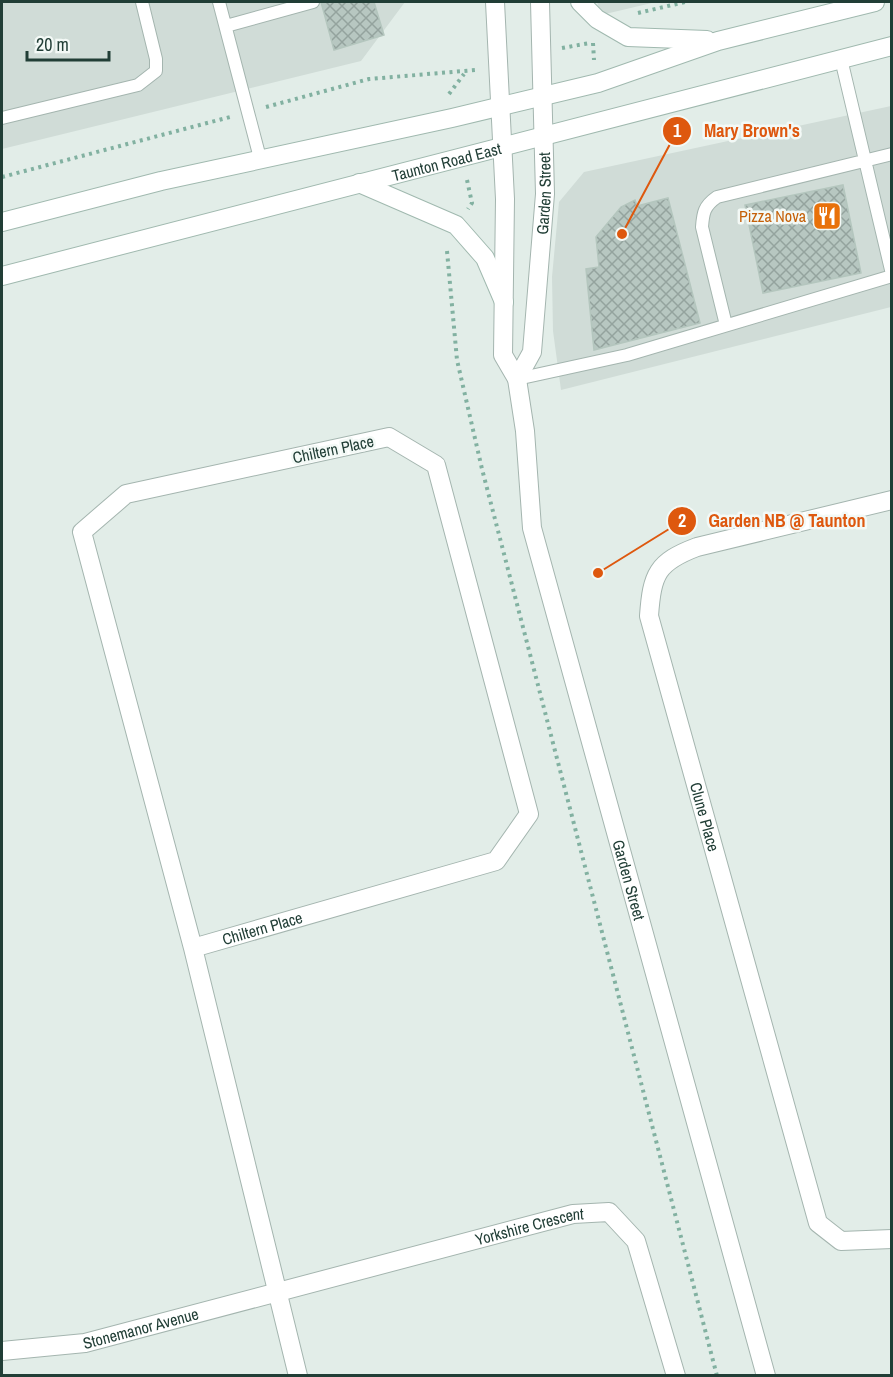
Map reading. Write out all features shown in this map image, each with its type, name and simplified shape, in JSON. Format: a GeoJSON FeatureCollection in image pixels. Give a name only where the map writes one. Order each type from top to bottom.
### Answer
{"type":"FeatureCollection","features":[{"type":"Feature","properties":{"kind":"street","name":"Garden Street"},"geometry":{"type":"LineString","coordinates":[[495,2],[498,106],[503,147],[503,355],[517,379],[525,431],[532,528],[766,1376]]}},
{"type":"Feature","properties":{"kind":"street","name":"Garden Street"},"geometry":{"type":"LineString","coordinates":[[517,379],[532,352],[545,194],[546,137],[540,2]]}},
{"type":"Feature","properties":{"kind":"street"},"geometry":{"type":"LineString","coordinates":[[580,2],[597,19],[628,37],[718,40]]}},
{"type":"Feature","properties":{"kind":"street"},"geometry":{"type":"LineString","coordinates":[[2,222],[260,158],[598,83],[718,40],[875,2]]}},
{"type":"Feature","properties":{"kind":"street","name":"Taunton Road East"},"geometry":{"type":"LineString","coordinates":[[2,276],[891,46]]}},
{"type":"Feature","properties":{"kind":"street"},"geometry":{"type":"LineString","coordinates":[[358,183],[456,225],[485,258],[504,302]]}},
{"type":"Feature","properties":{"kind":"street","name":"Chiltern Place"},"geometry":{"type":"LineString","coordinates":[[193,948],[496,861],[529,814],[436,465],[389,437],[126,495],[82,532],[193,948],[298,1376]]}},
{"type":"Feature","properties":{"kind":"street","name":"Clune Place"},"geometry":{"type":"LineString","coordinates":[[891,500],[697,547],[672,556],[655,577],[649,616],[818,1223],[841,1241],[891,1239]]}},
{"type":"Feature","properties":{"kind":"street","name":"Yorkshire Crescent"},"geometry":{"type":"LineString","coordinates":[[278,1292],[573,1214],[609,1212],[636,1241],[675,1376]]}},
{"type":"Feature","properties":{"kind":"street","name":"Stonemanor Avenue"},"geometry":{"type":"LineString","coordinates":[[2,1351],[85,1343],[278,1292]]}},
{"type":"Feature","properties":{"kind":"lane"},"geometry":{"type":"LineString","coordinates":[[2,118],[138,84],[149,79],[156,71],[156,59],[142,2]]}},
{"type":"Feature","properties":{"kind":"lane"},"geometry":{"type":"LineString","coordinates":[[219,2],[260,158]]}},
{"type":"Feature","properties":{"kind":"lane"},"geometry":{"type":"LineString","coordinates":[[226,26],[313,2]]}},
{"type":"Feature","properties":{"kind":"lane"},"geometry":{"type":"LineString","coordinates":[[517,379],[627,355],[891,275],[841,59]]}},
{"type":"Feature","properties":{"kind":"lane"},"geometry":{"type":"LineString","coordinates":[[726,325],[702,227],[703,213],[707,204],[717,197],[891,154]]}},
{"type":"Feature","properties":{"kind":"path"},"geometry":{"type":"LineString","coordinates":[[632,14],[685,2]]}},
{"type":"Feature","properties":{"kind":"path"},"geometry":{"type":"LineString","coordinates":[[574,45],[593,42]]}},
{"type":"Feature","properties":{"kind":"path"},"geometry":{"type":"LineString","coordinates":[[276,105],[369,79],[471,71]]}},
{"type":"Feature","properties":{"kind":"path"},"geometry":{"type":"LineString","coordinates":[[447,96],[465,73]]}},
{"type":"Feature","properties":{"kind":"path"},"geometry":{"type":"LineString","coordinates":[[2,177],[234,116]]}},
{"type":"Feature","properties":{"kind":"path"},"geometry":{"type":"LineString","coordinates":[[464,213],[472,203],[468,184]]}},
{"type":"Feature","properties":{"kind":"path"},"geometry":{"type":"LineString","coordinates":[[447,246],[457,360],[482,469],[717,1376]]}},
{"type":"Feature","properties":{"kind":"shaded area"},"geometry":{"type":"Polygon","coordinates":[[[2,2],[405,2],[361,61],[2,149],[2,2]]]}},
{"type":"Feature","properties":{"kind":"shaded area"},"geometry":{"type":"Polygon","coordinates":[[[597,2],[656,2],[601,15],[597,2]]]}},
{"type":"Feature","properties":{"kind":"shaded area"},"geometry":{"type":"Polygon","coordinates":[[[891,106],[891,307],[561,390],[553,331],[552,277],[559,202],[584,172],[891,106]]]}},
{"type":"Feature","properties":{"kind":"building"},"geometry":{"type":"Polygon","coordinates":[[[321,2],[374,2],[384,35],[334,50],[321,2]]]}},
{"type":"Feature","properties":{"kind":"building"},"geometry":{"type":"Polygon","coordinates":[[[843,185],[861,273],[763,293],[745,205],[843,185]]]}},
{"type":"Feature","properties":{"kind":"building"},"geometry":{"type":"Polygon","coordinates":[[[668,198],[700,323],[594,350],[586,269],[599,267],[596,237],[621,207],[635,200],[637,206],[668,198]]]}},
{"type":"Feature","properties":{"kind":"place","name":"Pizza Nova"},"geometry":{"type":"Point","coordinates":[827,216]}},
{"type":"Feature","properties":{"kind":"place","name":"Mary Brown's"},"geometry":{"type":"Point","coordinates":[622,234]}},
{"type":"Feature","properties":{"kind":"place","name":"Garden NB @ Taunton"},"geometry":{"type":"Point","coordinates":[598,573]}}]}
